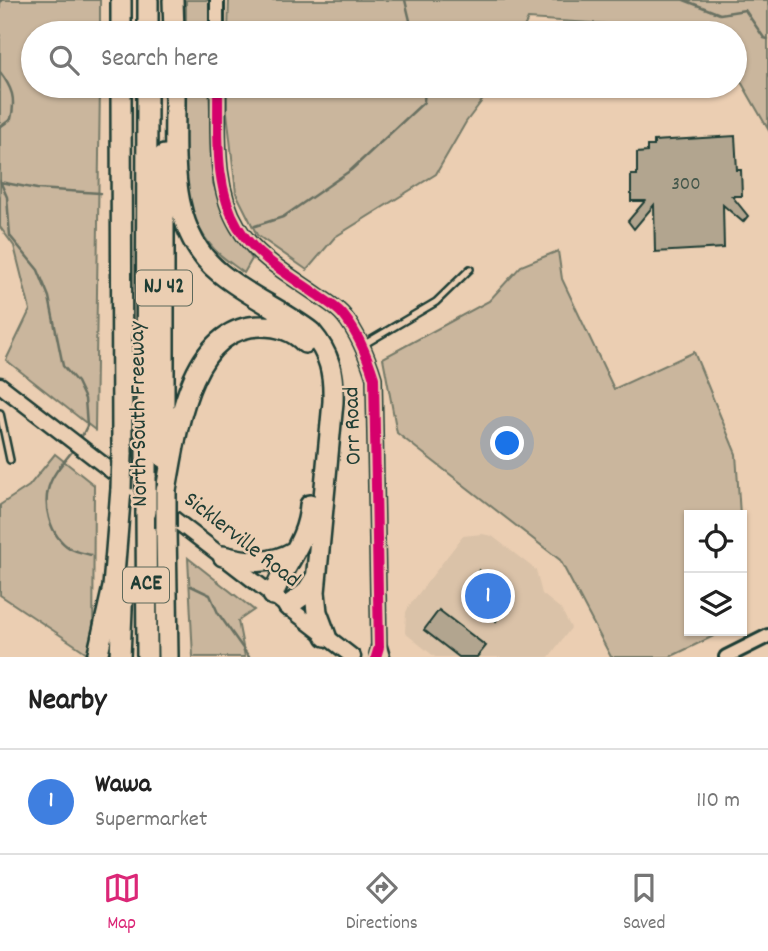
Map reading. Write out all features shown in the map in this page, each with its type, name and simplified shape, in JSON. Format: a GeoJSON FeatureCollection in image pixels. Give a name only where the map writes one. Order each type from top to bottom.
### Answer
{"type":"FeatureCollection","features":[{"type":"Feature","properties":{"kind":"highway"},"geometry":{"type":"LineString","coordinates":[[121,0],[121,21]]}},
{"type":"Feature","properties":{"kind":"highway"},"geometry":{"type":"LineString","coordinates":[[148,0],[148,21]]}},
{"type":"Feature","properties":{"kind":"highway"},"geometry":{"type":"LineString","coordinates":[[165,0],[165,21]]}},
{"type":"Feature","properties":{"kind":"highway"},"geometry":{"type":"LineString","coordinates":[[173,0],[174,21]]}},
{"type":"Feature","properties":{"kind":"highway","name":"North-South Freeway"},"geometry":{"type":"LineString","coordinates":[[121,98],[122,657]]}},
{"type":"Feature","properties":{"kind":"highway","name":"ACE"},"geometry":{"type":"LineString","coordinates":[[147,98],[147,657]]}},
{"type":"Feature","properties":{"kind":"highway","name":"North-South Freeway"},"geometry":{"type":"LineString","coordinates":[[164,98],[163,408],[168,657]]}},
{"type":"Feature","properties":{"kind":"highway"},"geometry":{"type":"LineString","coordinates":[[175,98],[178,192],[190,237],[219,272],[311,332],[330,361],[333,401],[315,602],[326,636]]}},
{"type":"Feature","properties":{"kind":"highway"},"geometry":{"type":"LineString","coordinates":[[166,490],[184,406],[195,376],[205,359],[218,344],[233,333],[251,326],[270,326],[288,331],[302,340],[317,361],[321,386],[309,521],[284,570],[281,601],[306,593],[317,576]]}},
{"type":"Feature","properties":{"kind":"highway"},"geometry":{"type":"LineString","coordinates":[[97,657],[113,587],[121,489]]}},
{"type":"Feature","properties":{"kind":"highway"},"geometry":{"type":"LineString","coordinates":[[223,556],[260,563],[278,560],[296,550]]}},
{"type":"Feature","properties":{"kind":"main road","name":"Sicklerville Road"},"geometry":{"type":"LineString","coordinates":[[0,385],[353,657]]}},
{"type":"Feature","properties":{"kind":"street"},"geometry":{"type":"LineString","coordinates":[[217,0],[217,21]]}},
{"type":"Feature","properties":{"kind":"street","name":"Orr Road"},"geometry":{"type":"LineString","coordinates":[[218,98],[220,173],[224,195],[238,228],[277,266],[343,313],[363,345],[374,378],[379,654]]}},
{"type":"Feature","properties":{"kind":"street"},"geometry":{"type":"LineString","coordinates":[[726,657],[768,636]]}},
{"type":"Feature","properties":{"kind":"lane"},"geometry":{"type":"LineString","coordinates":[[363,345],[436,302],[470,269]]}},
{"type":"Feature","properties":{"kind":"lane"},"geometry":{"type":"LineString","coordinates":[[0,413],[10,460]]}},
{"type":"Feature","properties":{"kind":"shaded area"},"geometry":{"type":"Polygon","coordinates":[[[0,0],[100,0],[100,21],[21,21],[21,98],[100,98],[95,430],[6,360],[30,310],[14,246],[0,227],[0,0]]]}},
{"type":"Feature","properties":{"kind":"shaded area"},"geometry":{"type":"Polygon","coordinates":[[[186,0],[209,0],[209,21],[186,21],[186,0]]]}},
{"type":"Feature","properties":{"kind":"shaded area"},"geometry":{"type":"Polygon","coordinates":[[[229,0],[768,0],[768,129],[747,92],[747,21],[228,21],[229,0]]]}},
{"type":"Feature","properties":{"kind":"shaded area"},"geometry":{"type":"Polygon","coordinates":[[[186,98],[209,98],[213,183],[227,221],[252,259],[244,273],[214,249],[201,232],[188,193],[184,150],[186,98]]]}},
{"type":"Feature","properties":{"kind":"shaded area"},"geometry":{"type":"Polygon","coordinates":[[[227,98],[484,98],[466,122],[436,174],[335,237],[307,270],[257,235],[236,193],[227,98]]]}},
{"type":"Feature","properties":{"kind":"shaded area"},"geometry":{"type":"Polygon","coordinates":[[[558,251],[562,279],[614,389],[694,352],[736,454],[740,510],[684,510],[684,636],[714,636],[670,657],[611,657],[560,560],[397,433],[383,358],[489,301],[521,266],[558,251]]]}},
{"type":"Feature","properties":{"kind":"shaded area"},"geometry":{"type":"Polygon","coordinates":[[[55,454],[94,485],[93,657],[0,595],[0,505],[29,486],[55,454]]]}},
{"type":"Feature","properties":{"kind":"shaded area"},"geometry":{"type":"Polygon","coordinates":[[[463,536],[492,536],[536,570],[542,594],[561,609],[571,628],[549,657],[435,657],[405,633],[409,606],[463,536]]]}},
{"type":"Feature","properties":{"kind":"shaded area"},"geometry":{"type":"Polygon","coordinates":[[[188,558],[254,610],[238,621],[245,657],[193,657],[188,558]]]}},
{"type":"Feature","properties":{"kind":"building"},"geometry":{"type":"Polygon","coordinates":[[[735,136],[742,196],[732,196],[748,216],[743,222],[723,205],[724,248],[655,252],[654,205],[634,229],[628,221],[645,201],[631,201],[631,175],[637,175],[637,153],[647,152],[647,146],[654,146],[654,141],[735,136]]]}},
{"type":"Feature","properties":{"kind":"building"},"geometry":{"type":"Polygon","coordinates":[[[479,570],[514,596],[496,621],[461,595],[479,570]]]}},
{"type":"Feature","properties":{"kind":"building"},"geometry":{"type":"Polygon","coordinates":[[[439,610],[486,646],[477,657],[459,657],[424,630],[439,610]]]}},
{"type":"Feature","properties":{"kind":"waterway"},"geometry":{"type":"LineString","coordinates":[[405,0],[410,21]]}},
{"type":"Feature","properties":{"kind":"waterway"},"geometry":{"type":"LineString","coordinates":[[684,0],[720,14],[745,10],[764,38],[768,39]]}},
{"type":"Feature","properties":{"kind":"waterway"},"geometry":{"type":"LineString","coordinates":[[0,72],[13,99],[11,119],[0,127]]}},
{"type":"Feature","properties":{"kind":"waterway"},"geometry":{"type":"LineString","coordinates":[[255,226],[283,217],[351,170],[424,102],[424,98]]}},
{"type":"Feature","properties":{"kind":"waterway"},"geometry":{"type":"LineString","coordinates":[[0,181],[7,197],[10,236],[38,270],[49,297],[63,366],[77,382],[85,399],[87,426],[79,442]]}},
{"type":"Feature","properties":{"kind":"waterway"},"geometry":{"type":"LineString","coordinates":[[0,182],[37,189],[100,193]]}},
{"type":"Feature","properties":{"kind":"waterway"},"geometry":{"type":"LineString","coordinates":[[73,450],[51,481],[47,509],[52,528],[63,543],[73,550],[91,555]]}},
{"type":"Feature","properties":{"kind":"waterway"},"geometry":{"type":"LineString","coordinates":[[191,586],[210,595],[218,613],[249,657]]}},
{"type":"Feature","properties":{"kind":"cycle path"},"geometry":{"type":"LineString","coordinates":[[218,98],[221,176],[224,194],[238,227],[264,257],[342,313],[358,338],[374,378],[379,647],[376,657]]}},
{"type":"Feature","properties":{"kind":"place","name":"Wawa"},"geometry":{"type":"Point","coordinates":[488,596]}}]}
